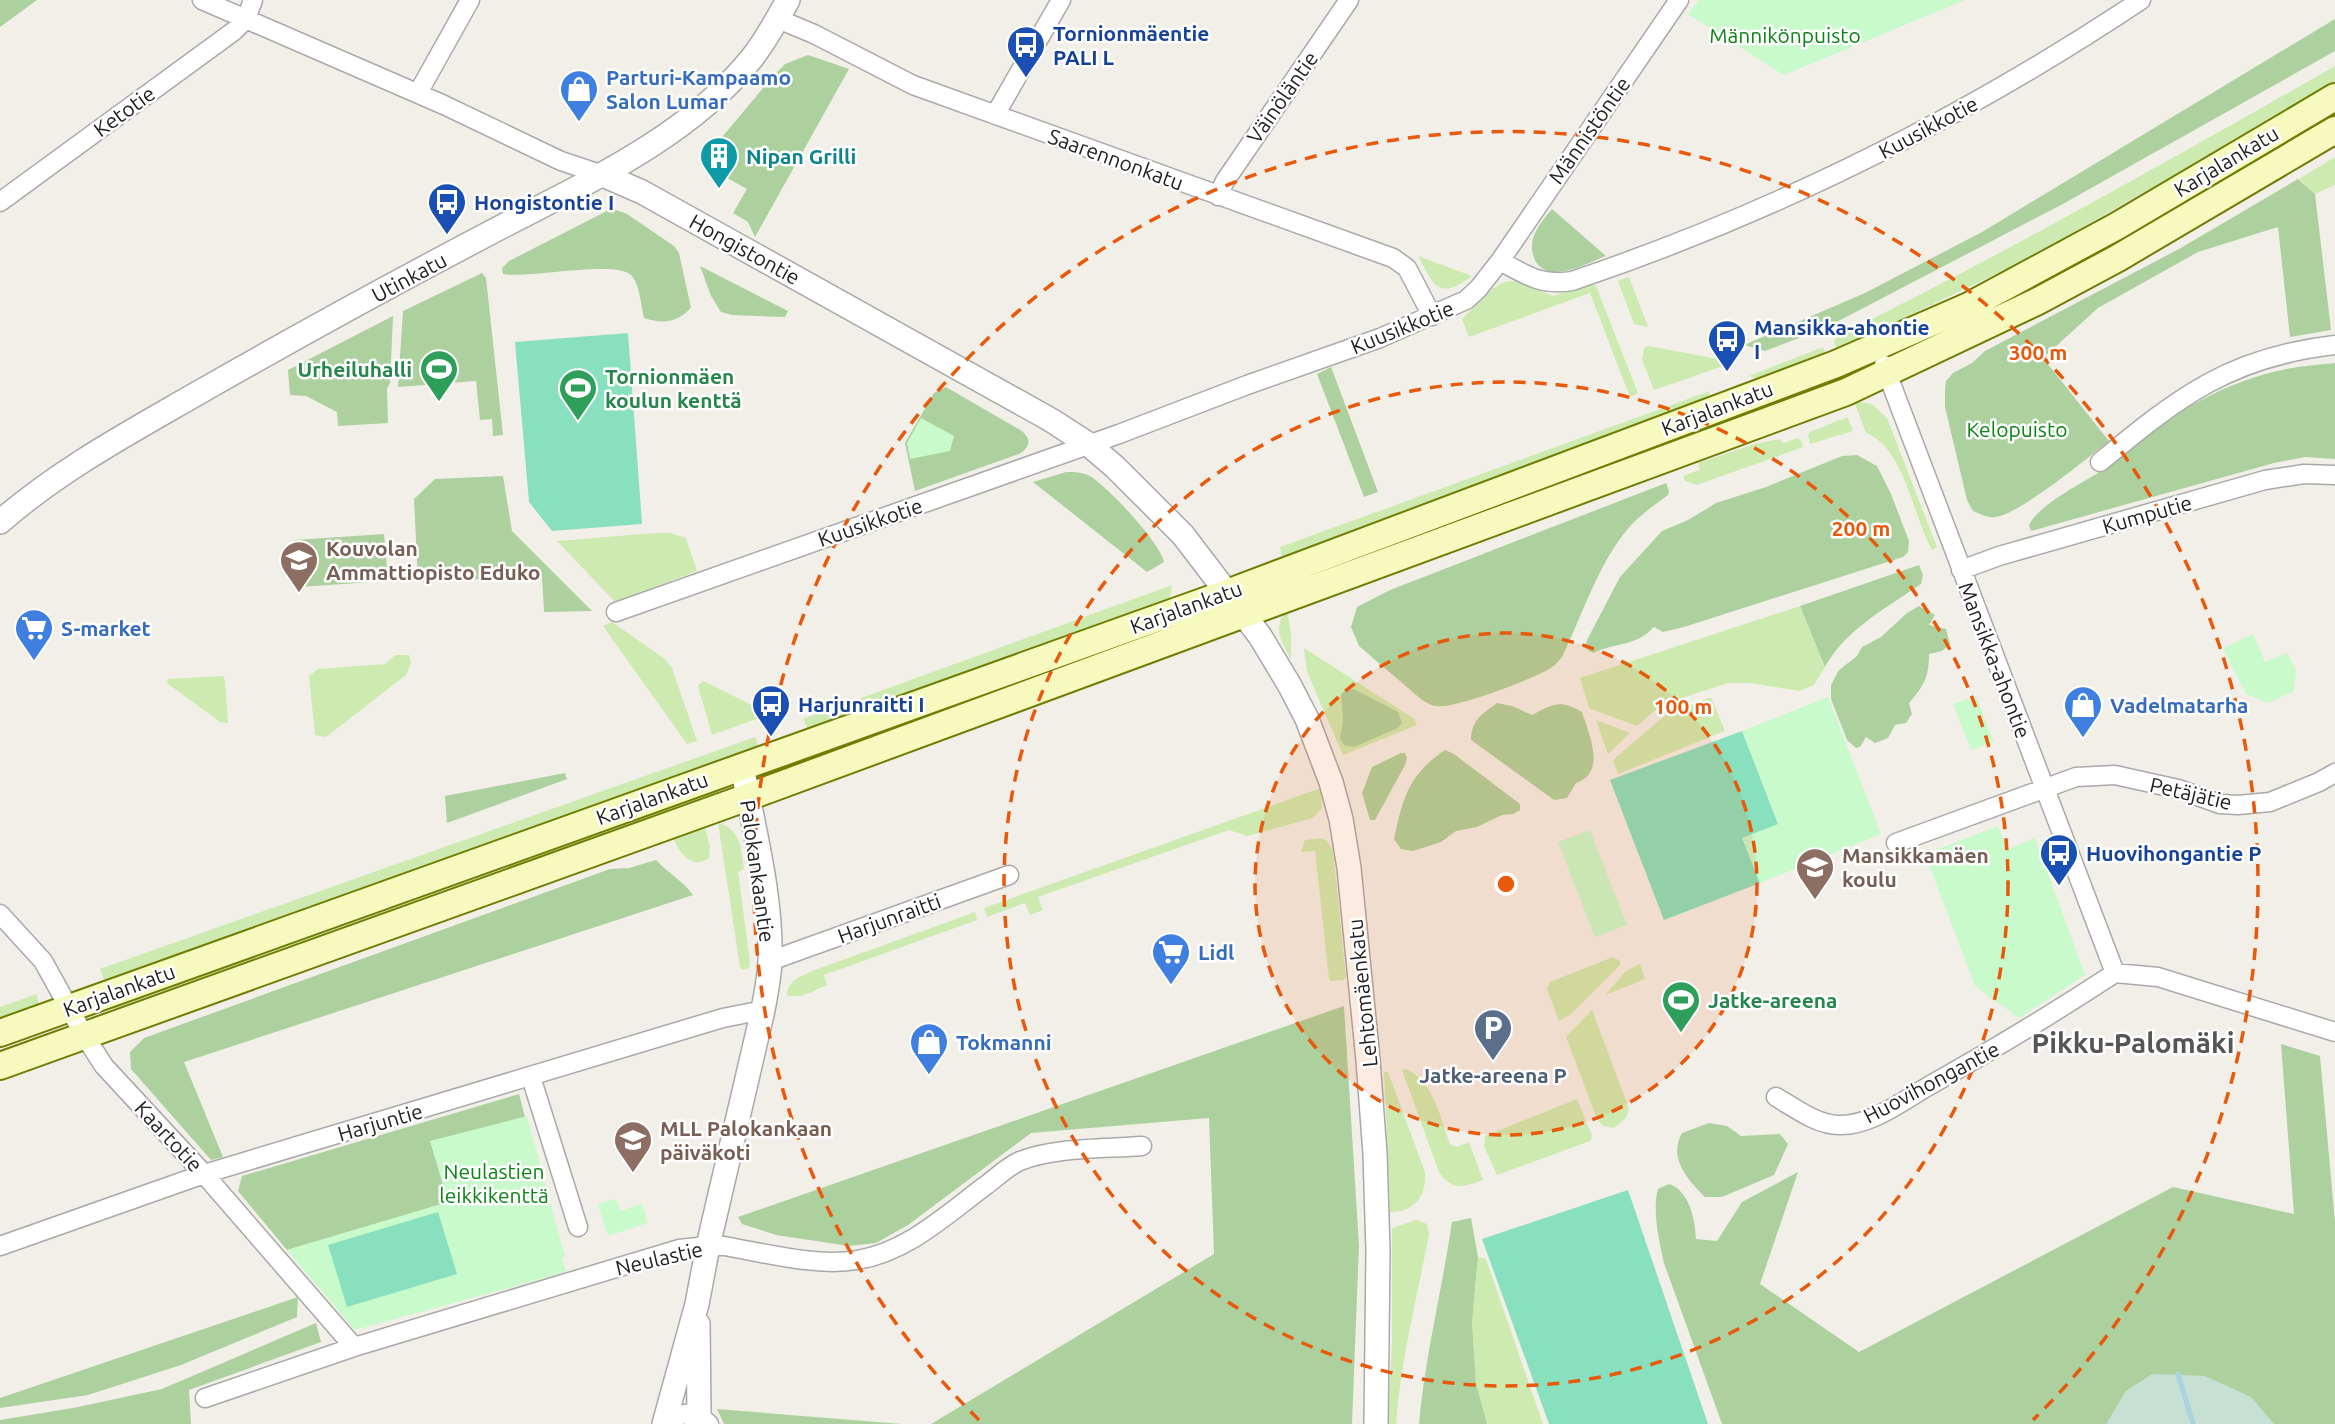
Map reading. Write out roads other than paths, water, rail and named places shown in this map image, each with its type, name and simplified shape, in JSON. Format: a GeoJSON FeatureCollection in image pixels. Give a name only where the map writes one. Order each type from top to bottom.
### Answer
{"type":"FeatureCollection","features":[{"type":"Feature","properties":{"kind":"main road","name":"Karjalankatu"},"geometry":{"type":"LineString","coordinates":[[0,1033],[1227,593],[1876,346],[1969,306],[2117,226],[2335,97]]}},
{"type":"Feature","properties":{"kind":"main road","name":"Karjalankatu"},"geometry":{"type":"LineString","coordinates":[[0,1066],[748,797],[1768,422],[1888,373],[1992,324],[2118,258],[2335,130]]}},
{"type":"Feature","properties":{"kind":"street","name":"Hongistontie"},"geometry":{"type":"LineString","coordinates":[[202,0],[418,93],[561,160],[642,192],[1051,420],[1088,444],[1165,514],[1227,593]]}},
{"type":"Feature","properties":{"kind":"street"},"geometry":{"type":"LineString","coordinates":[[246,19],[253,0]]}},
{"type":"Feature","properties":{"kind":"street"},"geometry":{"type":"LineString","coordinates":[[418,93],[470,0]]}},
{"type":"Feature","properties":{"kind":"street"},"geometry":{"type":"LineString","coordinates":[[995,115],[1061,0]]}},
{"type":"Feature","properties":{"kind":"street","name":"Väinöläntie"},"geometry":{"type":"LineString","coordinates":[[1218,195],[1231,171],[1349,0]]}},
{"type":"Feature","properties":{"kind":"street","name":"Männistöntie"},"geometry":{"type":"LineString","coordinates":[[1500,261],[1679,0]]}},
{"type":"Feature","properties":{"kind":"street","name":"Kuusikkotie"},"geometry":{"type":"LineString","coordinates":[[616,612],[1380,338],[1466,300],[1500,261],[1536,279],[1558,283],[1572,281],[1720,225],[1827,179],[1933,126],[2054,58],[2141,0]]}},
{"type":"Feature","properties":{"kind":"street","name":"Saarennonkatu"},"geometry":{"type":"LineString","coordinates":[[783,9],[814,34],[913,85],[1401,262],[1413,276],[1432,316]]}},
{"type":"Feature","properties":{"kind":"street","name":"Utinkatu"},"geometry":{"type":"LineString","coordinates":[[0,522],[73,467],[247,365],[603,175],[644,150],[701,109],[749,61],[783,9]]}},
{"type":"Feature","properties":{"kind":"street","name":"Ketotie"},"geometry":{"type":"LineString","coordinates":[[0,202],[234,31],[246,19]]}},
{"type":"Feature","properties":{"kind":"street"},"geometry":{"type":"LineString","coordinates":[[2100,462],[2187,393],[2223,374],[2283,353],[2335,345]]}},
{"type":"Feature","properties":{"kind":"street","name":"Mansikka-ahontie"},"geometry":{"type":"LineString","coordinates":[[1876,346],[2115,973]]}},
{"type":"Feature","properties":{"kind":"street","name":"Kumputie"},"geometry":{"type":"LineString","coordinates":[[1961,570],[1999,556],[2265,480],[2304,474],[2335,475]]}},
{"type":"Feature","properties":{"kind":"street","name":"Lehtomäenkatu"},"geometry":{"type":"LineString","coordinates":[[1227,593],[1260,636],[1307,719],[1320,750],[1341,819],[1363,999],[1375,1154],[1379,1303],[1376,1424]]}},
{"type":"Feature","properties":{"kind":"street","name":"Palokankaantie"},"geometry":{"type":"LineString","coordinates":[[664,1423],[697,1304],[708,1246],[764,1010],[770,961],[765,894],[742,766]]}},
{"type":"Feature","properties":{"kind":"street","name":"Petäjätie"},"geometry":{"type":"LineString","coordinates":[[1896,843],[2076,777],[2115,775],[2178,789],[2221,804],[2248,804],[2270,802],[2335,773]]}},
{"type":"Feature","properties":{"kind":"street","name":"Harjunraitti"},"geometry":{"type":"LineString","coordinates":[[770,961],[1009,875]]}},
{"type":"Feature","properties":{"kind":"street","name":"Kaartotie"},"geometry":{"type":"LineString","coordinates":[[0,914],[43,961],[104,1066],[205,1174],[354,1347]]}},
{"type":"Feature","properties":{"kind":"street"},"geometry":{"type":"LineString","coordinates":[[2115,973],[2158,977],[2335,1032]]}},
{"type":"Feature","properties":{"kind":"street","name":"Huovihongantie"},"geometry":{"type":"LineString","coordinates":[[1776,1097],[1826,1124],[1860,1122],[1968,1065],[2115,973]]}},
{"type":"Feature","properties":{"kind":"street","name":"Harjuntie"},"geometry":{"type":"LineString","coordinates":[[0,1247],[205,1174],[723,1018],[764,1010]]}},
{"type":"Feature","properties":{"kind":"street"},"geometry":{"type":"LineString","coordinates":[[531,1077],[578,1227]]}},
{"type":"Feature","properties":{"kind":"street","name":"Neulastie"},"geometry":{"type":"LineString","coordinates":[[205,1398],[354,1347],[679,1249],[708,1246],[802,1258],[855,1261],[900,1247],[1017,1162],[1047,1153],[1142,1146]]}},
{"type":"Feature","properties":{"kind":"street","name":"Palokankaantie"},"geometry":{"type":"LineString","coordinates":[[697,1304],[701,1421]]}},
{"type":"Feature","properties":{"kind":"street"},"geometry":{"type":"LineString","coordinates":[[664,1423],[678,1414],[701,1421]]}},
{"type":"Feature","properties":{"kind":"waterway"},"geometry":{"type":"LineString","coordinates":[[2178,1374],[2193,1424]]}},
{"type":"Feature","properties":{"kind":"place","name":"Tornionmäentie PALI L"},"geometry":{"type":"Point","coordinates":[1026,79]}},
{"type":"Feature","properties":{"kind":"place","name":"Parturi-Kampaamo Salon Lumar"},"geometry":{"type":"Point","coordinates":[579,123]}},
{"type":"Feature","properties":{"kind":"place","name":"Nipan Grilli"},"geometry":{"type":"Point","coordinates":[719,190]}},
{"type":"Feature","properties":{"kind":"place","name":"Hongistontie I"},"geometry":{"type":"Point","coordinates":[447,236]}},
{"type":"Feature","properties":{"kind":"place","name":"Mansikka-ahontie I"},"geometry":{"type":"Point","coordinates":[1727,373]}},
{"type":"Feature","properties":{"kind":"place","name":"Urheiluhalli"},"geometry":{"type":"Point","coordinates":[439,403]}},
{"type":"Feature","properties":{"kind":"place","name":"Tornionmäen koulun kenttä"},"geometry":{"type":"Point","coordinates":[578,422]}},
{"type":"Feature","properties":{"kind":"place","name":"Kouvolan Ammattiopisto Eduko"},"geometry":{"type":"Point","coordinates":[299,594]}},
{"type":"Feature","properties":{"kind":"place","name":"S-market"},"geometry":{"type":"Point","coordinates":[34,662]}},
{"type":"Feature","properties":{"kind":"place","name":"Harjunraitti I"},"geometry":{"type":"Point","coordinates":[771,738]}},
{"type":"Feature","properties":{"kind":"place","name":"Vadelmatarha"},"geometry":{"type":"Point","coordinates":[2083,739]}},
{"type":"Feature","properties":{"kind":"place","name":"Huovihongantie P"},"geometry":{"type":"Point","coordinates":[2059,887]}},
{"type":"Feature","properties":{"kind":"place","name":"Mansikkamäen koulu"},"geometry":{"type":"Point","coordinates":[1815,901]}},
{"type":"Feature","properties":{"kind":"place","name":"Lidl"},"geometry":{"type":"Point","coordinates":[1171,986]}},
{"type":"Feature","properties":{"kind":"place","name":"Jatke-areena"},"geometry":{"type":"Point","coordinates":[1681,1034]}},
{"type":"Feature","properties":{"kind":"place","name":"Jatke-areena P"},"geometry":{"type":"Point","coordinates":[1493,1062]}},
{"type":"Feature","properties":{"kind":"place","name":"Tokmanni"},"geometry":{"type":"Point","coordinates":[929,1076]}},
{"type":"Feature","properties":{"kind":"place","name":"MLL Palokankaan päiväkoti"},"geometry":{"type":"Point","coordinates":[633,1174]}},
{"type":"Feature","properties":{"kind":"district","name":"Pikku-Palomäki"},"geometry":{"type":"Point","coordinates":[2133,1042]}},
{"type":"Feature","properties":{"kind":"park label","name":"Männikönpuisto"},"geometry":{"type":"Point","coordinates":[1785,35]}},
{"type":"Feature","properties":{"kind":"park label","name":"Kelopuisto"},"geometry":{"type":"Point","coordinates":[2017,429]}},
{"type":"Feature","properties":{"kind":"park label","name":"Neulastien leikkikenttä"},"geometry":{"type":"Point","coordinates":[494,1183]}}]}
